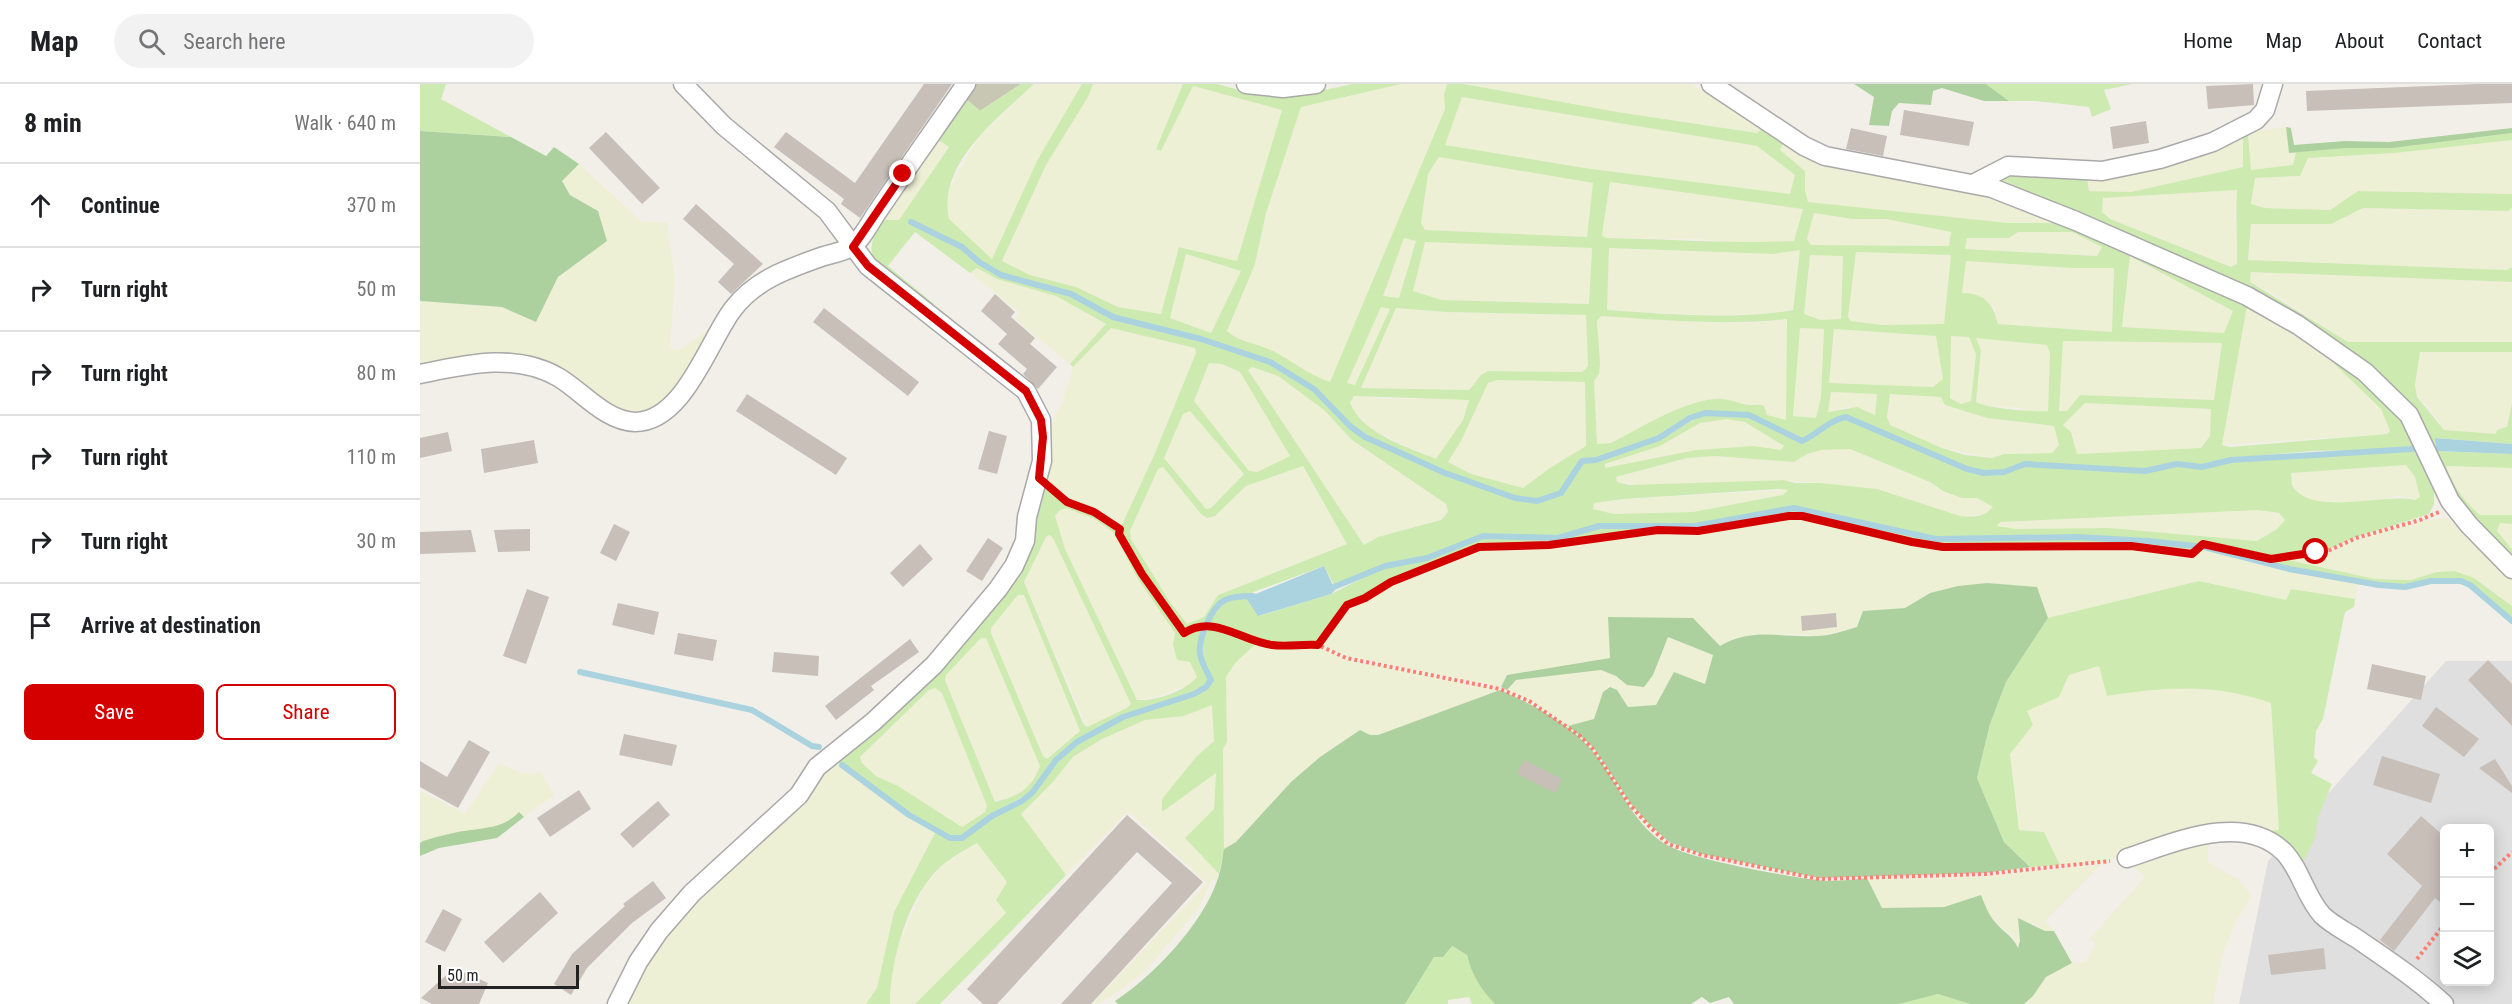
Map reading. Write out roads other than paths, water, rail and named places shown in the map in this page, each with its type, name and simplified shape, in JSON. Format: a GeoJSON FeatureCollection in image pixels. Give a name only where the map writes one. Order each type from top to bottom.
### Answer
{"type":"FeatureCollection","features":[{"type":"Feature","properties":{"kind":"street"},"geometry":{"type":"LineString","coordinates":[[617,1004],[638,962],[659,931],[692,893],[800,795],[817,768],[905,692],[963,633],[1014,566],[1024,541],[1027,518],[1039,478],[1043,437],[1041,420],[1026,391],[868,266],[827,211],[724,126],[683,84]]}},
{"type":"Feature","properties":{"kind":"street"},"geometry":{"type":"LineString","coordinates":[[420,374],[470,363],[519,364],[557,376],[607,412],[622,419],[644,421],[661,413],[705,361],[720,329],[748,292],[762,281],[782,272],[853,247],[966,84]]}},
{"type":"Feature","properties":{"kind":"street"},"geometry":{"type":"LineString","coordinates":[[1246,84],[1283,88],[1316,84]]}},
{"type":"Feature","properties":{"kind":"street"},"geometry":{"type":"LineString","coordinates":[[1711,84],[1804,146],[1825,156],[1975,183],[2119,240],[2247,296],[2298,325],[2365,372],[2409,415],[2450,501],[2469,525],[2512,569]]}},
{"type":"Feature","properties":{"kind":"street"},"geometry":{"type":"LineString","coordinates":[[1975,183],[2008,166],[2102,171],[2160,159],[2213,142],[2256,120],[2265,110],[2273,84]]}},
{"type":"Feature","properties":{"kind":"street"},"geometry":{"type":"LineString","coordinates":[[2127,858],[2208,834],[2243,833],[2265,838],[2284,853],[2306,895],[2323,916],[2407,973],[2444,1004]]}},
{"type":"Feature","properties":{"kind":"water"},"geometry":{"type":"Polygon","coordinates":[[[2435,438],[2512,444],[2512,454],[2436,451],[2435,438]]]}},
{"type":"Feature","properties":{"kind":"water"},"geometry":{"type":"Polygon","coordinates":[[[1324,566],[1335,590],[1331,594],[1258,616],[1246,598],[1324,566]]]}},
{"type":"Feature","properties":{"kind":"waterway"},"geometry":{"type":"LineString","coordinates":[[911,222],[962,247],[979,262],[1001,275],[1071,294],[1113,317],[1201,339],[1270,362],[1314,389],[1351,427],[1365,437],[1445,473],[1515,498],[1537,501],[1561,493],[1582,461],[1596,460],[1659,438],[1690,418],[1705,413],[1749,415],[1802,441],[1834,421],[1846,417],[1967,469],[1984,473],[2004,472],[2025,464],[2145,471],[2177,464],[2202,467],[2231,460],[2412,449]]}},
{"type":"Feature","properties":{"kind":"waterway"},"geometry":{"type":"LineString","coordinates":[[1329,589],[1385,566],[1427,558],[1483,536],[1558,538],[1599,526],[1695,526],[1794,508],[1936,539],[2077,537],[2148,541],[2204,547],[2289,569],[2379,585],[2405,587],[2431,581],[2461,581],[2470,585],[2512,621]]}},
{"type":"Feature","properties":{"kind":"waterway"},"geometry":{"type":"LineString","coordinates":[[842,765],[909,815],[950,838],[962,838],[992,816],[1022,801],[1032,793],[1056,760],[1077,742],[1123,717],[1194,694],[1206,687],[1211,680],[1202,660],[1200,648],[1203,632],[1210,616],[1225,600],[1253,596]]}},
{"type":"Feature","properties":{"kind":"waterway"},"geometry":{"type":"LineString","coordinates":[[580,672],[752,710],[812,746],[819,747]]}}]}
